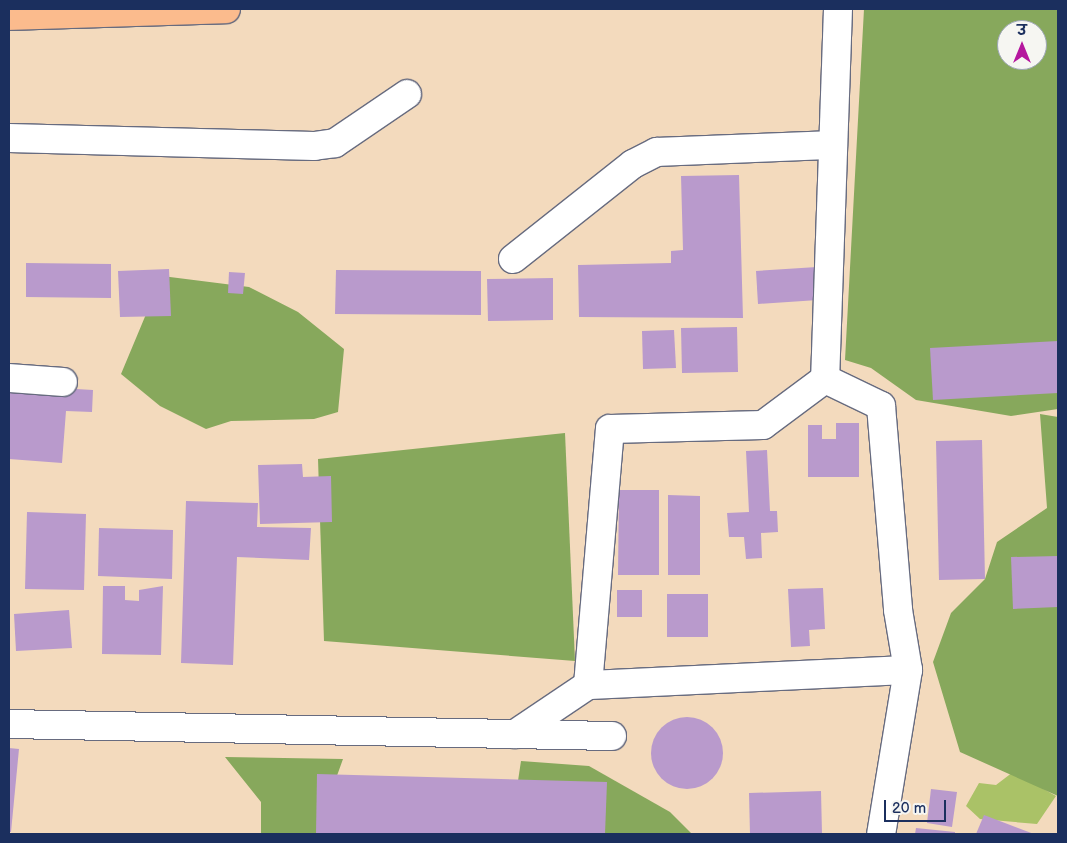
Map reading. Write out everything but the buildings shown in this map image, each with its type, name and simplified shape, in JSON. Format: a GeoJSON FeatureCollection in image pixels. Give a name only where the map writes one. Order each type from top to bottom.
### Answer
{"type":"FeatureCollection","features":[{"type":"Feature","properties":{"kind":"main road"},"geometry":{"type":"LineString","coordinates":[[9,16],[226,9]]}},
{"type":"Feature","properties":{"kind":"street"},"geometry":{"type":"LineString","coordinates":[[824,379],[838,9]]}},
{"type":"Feature","properties":{"kind":"street"},"geometry":{"type":"LineString","coordinates":[[9,138],[314,146],[334,143],[407,94]]}},
{"type":"Feature","properties":{"kind":"street"},"geometry":{"type":"LineString","coordinates":[[513,260],[633,164],[657,152],[833,145]]}},
{"type":"Feature","properties":{"kind":"street"},"geometry":{"type":"LineString","coordinates":[[9,378],[63,382]]}},
{"type":"Feature","properties":{"kind":"street"},"geometry":{"type":"LineString","coordinates":[[824,379],[881,406],[898,610],[908,670],[881,834]]}},
{"type":"Feature","properties":{"kind":"street"},"geometry":{"type":"LineString","coordinates":[[588,685],[610,429],[763,425],[824,379]]}},
{"type":"Feature","properties":{"kind":"street"},"geometry":{"type":"LineString","coordinates":[[515,734],[588,685],[908,670]]}},
{"type":"Feature","properties":{"kind":"street"},"geometry":{"type":"LineString","coordinates":[[9,724],[612,736]]}},
{"type":"Feature","properties":{"kind":"green space"},"geometry":{"type":"Polygon","coordinates":[[[864,9],[1058,9],[1058,409],[1011,416],[916,400],[871,368],[845,360],[864,9]]]}},
{"type":"Feature","properties":{"kind":"green space"},"geometry":{"type":"Polygon","coordinates":[[[162,276],[249,287],[298,312],[344,349],[338,412],[314,419],[231,421],[206,429],[160,406],[121,374],[162,276]]]}},
{"type":"Feature","properties":{"kind":"green space"},"geometry":{"type":"Polygon","coordinates":[[[1040,414],[1058,417],[1058,796],[960,752],[933,662],[951,613],[985,579],[997,542],[1047,508],[1040,414]]]}},
{"type":"Feature","properties":{"kind":"green space"},"geometry":{"type":"Polygon","coordinates":[[[565,433],[575,661],[324,641],[318,459],[565,433]]]}},
{"type":"Feature","properties":{"kind":"green space"},"geometry":{"type":"Polygon","coordinates":[[[225,757],[343,759],[316,834],[261,833],[261,802],[225,757]]]}},
{"type":"Feature","properties":{"kind":"green space"},"geometry":{"type":"Polygon","coordinates":[[[521,761],[589,766],[670,812],[692,834],[510,834],[521,761]]]}},
{"type":"Feature","properties":{"kind":"green space"},"geometry":{"type":"Polygon","coordinates":[[[1013,772],[1056,796],[1037,824],[980,819],[966,806],[979,783],[996,785],[1013,772]]]}}]}
